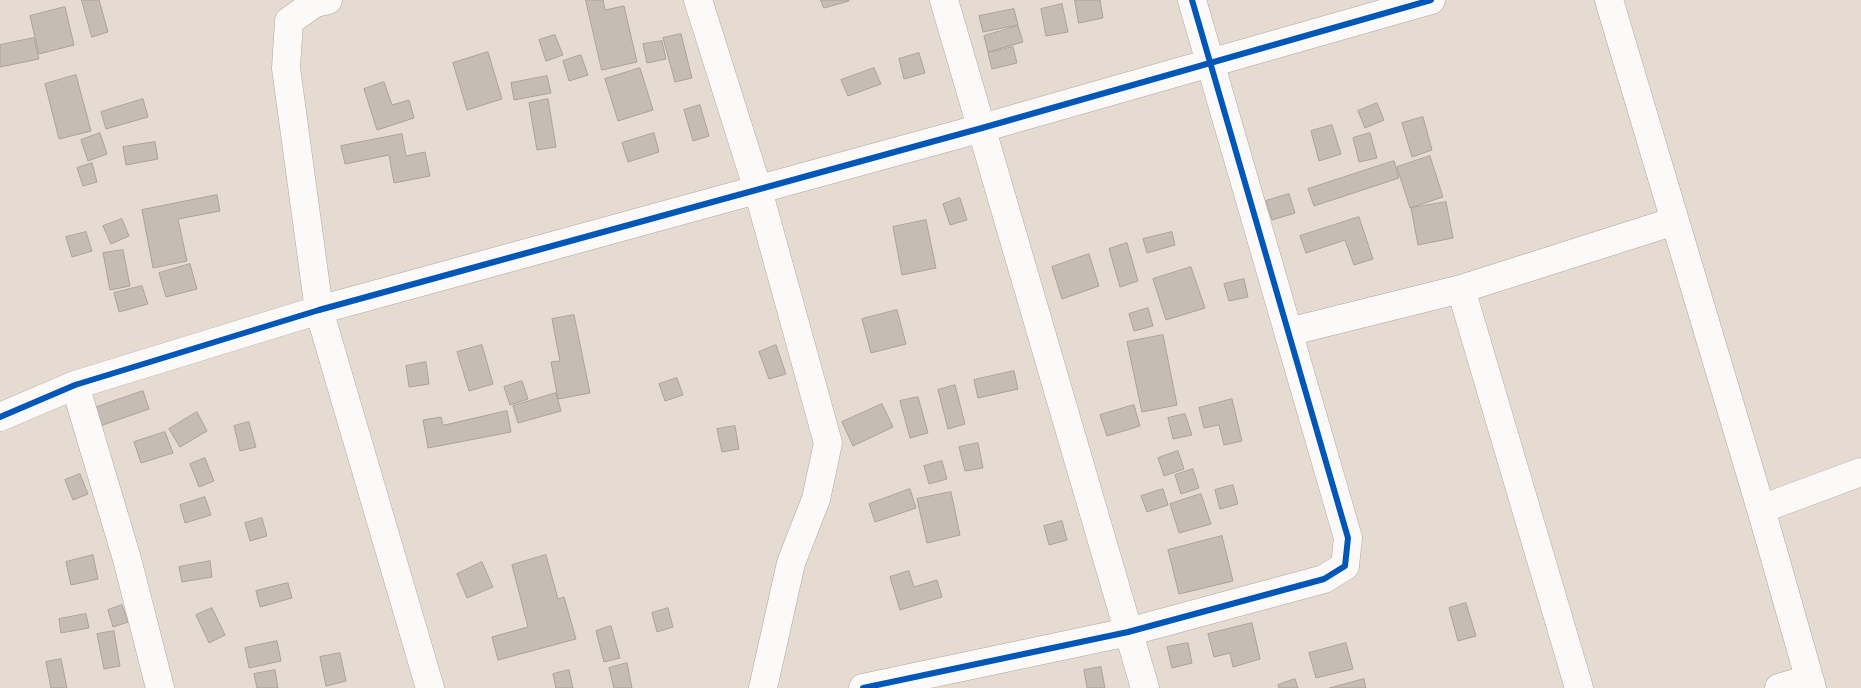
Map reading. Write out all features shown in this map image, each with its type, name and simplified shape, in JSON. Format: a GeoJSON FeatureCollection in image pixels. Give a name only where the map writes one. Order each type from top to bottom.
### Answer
{"type":"FeatureCollection","features":[{"type":"Feature","properties":{"kind":"street"},"geometry":{"type":"LineString","coordinates":[[328,0],[315,3],[289,21],[286,68],[319,310],[430,688]]}},
{"type":"Feature","properties":{"kind":"street"},"geometry":{"type":"LineString","coordinates":[[698,0],[758,190],[828,444],[816,499],[791,563],[763,688]]}},
{"type":"Feature","properties":{"kind":"street"},"geometry":{"type":"LineString","coordinates":[[944,0],[1144,688]]}},
{"type":"Feature","properties":{"kind":"street"},"geometry":{"type":"LineString","coordinates":[[863,688],[1128,632],[1324,579],[1345,566],[1348,538],[1192,0]]}},
{"type":"Feature","properties":{"kind":"street"},"geometry":{"type":"LineString","coordinates":[[0,418],[75,385],[319,310],[982,128],[1431,0]]}},
{"type":"Feature","properties":{"kind":"street"},"geometry":{"type":"LineString","coordinates":[[1609,0],[1761,509],[1810,683],[1779,688]]}},
{"type":"Feature","properties":{"kind":"street"},"geometry":{"type":"LineString","coordinates":[[1288,332],[1461,289],[1676,222]]}},
{"type":"Feature","properties":{"kind":"street"},"geometry":{"type":"LineString","coordinates":[[1461,289],[1580,688]]}},
{"type":"Feature","properties":{"kind":"street"},"geometry":{"type":"LineString","coordinates":[[75,385],[127,559],[160,688]]}},
{"type":"Feature","properties":{"kind":"street"},"geometry":{"type":"LineString","coordinates":[[1761,509],[1861,472]]}},
{"type":"Feature","properties":{"kind":"building"},"geometry":{"type":"Polygon","coordinates":[[[82,0],[99,0],[108,32],[92,37],[82,0]]]}},
{"type":"Feature","properties":{"kind":"building"},"geometry":{"type":"Polygon","coordinates":[[[586,0],[603,0],[605,10],[624,6],[637,62],[602,70],[586,0]]]}},
{"type":"Feature","properties":{"kind":"building"},"geometry":{"type":"Polygon","coordinates":[[[821,0],[849,0],[849,1],[824,8],[821,0]]]}},
{"type":"Feature","properties":{"kind":"building"},"geometry":{"type":"Polygon","coordinates":[[[1075,0],[1100,0],[1103,18],[1079,23],[1075,0]]]}},
{"type":"Feature","properties":{"kind":"building"},"geometry":{"type":"Polygon","coordinates":[[[1062,4],[1068,32],[1046,36],[1041,9],[1062,4]]]}},
{"type":"Feature","properties":{"kind":"building"},"geometry":{"type":"Polygon","coordinates":[[[65,7],[74,45],[39,54],[30,16],[65,7]]]}},
{"type":"Feature","properties":{"kind":"building"},"geometry":{"type":"Polygon","coordinates":[[[1014,9],[1018,25],[983,32],[979,16],[1014,9]]]}},
{"type":"Feature","properties":{"kind":"building"},"geometry":{"type":"Polygon","coordinates":[[[1018,26],[1023,42],[988,52],[984,36],[1018,26]]]}},
{"type":"Feature","properties":{"kind":"building"},"geometry":{"type":"Polygon","coordinates":[[[681,34],[692,78],[675,82],[663,38],[681,34]]]}},
{"type":"Feature","properties":{"kind":"building"},"geometry":{"type":"Polygon","coordinates":[[[555,35],[563,55],[546,61],[539,40],[555,35]]]}},
{"type":"Feature","properties":{"kind":"building"},"geometry":{"type":"Polygon","coordinates":[[[34,38],[39,59],[0,67],[0,45],[34,38]]]}},
{"type":"Feature","properties":{"kind":"building"},"geometry":{"type":"Polygon","coordinates":[[[662,41],[666,59],[647,63],[643,44],[662,41]]]}},
{"type":"Feature","properties":{"kind":"building"},"geometry":{"type":"Polygon","coordinates":[[[1013,47],[1017,63],[992,69],[988,53],[1013,47]]]}},
{"type":"Feature","properties":{"kind":"building"},"geometry":{"type":"Polygon","coordinates":[[[488,52],[502,99],[467,110],[453,63],[488,52]]]}},
{"type":"Feature","properties":{"kind":"building"},"geometry":{"type":"Polygon","coordinates":[[[919,53],[925,73],[904,79],[899,59],[919,53]]]}},
{"type":"Feature","properties":{"kind":"building"},"geometry":{"type":"Polygon","coordinates":[[[581,55],[588,75],[569,81],[563,61],[581,55]]]}},
{"type":"Feature","properties":{"kind":"building"},"geometry":{"type":"Polygon","coordinates":[[[640,68],[653,110],[618,121],[605,79],[640,68]]]}},
{"type":"Feature","properties":{"kind":"building"},"geometry":{"type":"Polygon","coordinates":[[[874,68],[881,84],[848,96],[841,80],[874,68]]]}},
{"type":"Feature","properties":{"kind":"building"},"geometry":{"type":"Polygon","coordinates":[[[76,75],[91,131],[59,139],[45,84],[76,75]]]}},
{"type":"Feature","properties":{"kind":"building"},"geometry":{"type":"Polygon","coordinates":[[[547,76],[551,93],[514,100],[511,83],[547,76]]]}},
{"type":"Feature","properties":{"kind":"building"},"geometry":{"type":"Polygon","coordinates":[[[384,82],[392,105],[409,100],[414,118],[377,130],[364,89],[384,82]]]}},
{"type":"Feature","properties":{"kind":"building"},"geometry":{"type":"Polygon","coordinates":[[[143,99],[148,117],[106,129],[101,112],[143,99]]]}},
{"type":"Feature","properties":{"kind":"building"},"geometry":{"type":"Polygon","coordinates":[[[548,99],[556,147],[537,150],[529,103],[548,99]]]}},
{"type":"Feature","properties":{"kind":"building"},"geometry":{"type":"Polygon","coordinates":[[[1377,103],[1384,120],[1365,128],[1358,111],[1377,103]]]}},
{"type":"Feature","properties":{"kind":"building"},"geometry":{"type":"Polygon","coordinates":[[[700,105],[709,136],[693,141],[684,110],[700,105]]]}},
{"type":"Feature","properties":{"kind":"building"},"geometry":{"type":"Polygon","coordinates":[[[1423,117],[1432,150],[1412,157],[1402,123],[1423,117]]]}},
{"type":"Feature","properties":{"kind":"building"},"geometry":{"type":"Polygon","coordinates":[[[1332,125],[1341,154],[1319,161],[1311,131],[1332,125]]]}},
{"type":"Feature","properties":{"kind":"building"},"geometry":{"type":"Polygon","coordinates":[[[100,133],[107,154],[88,161],[81,140],[100,133]]]}},
{"type":"Feature","properties":{"kind":"building"},"geometry":{"type":"Polygon","coordinates":[[[654,133],[659,152],[628,162],[622,143],[654,133]]]}},
{"type":"Feature","properties":{"kind":"building"},"geometry":{"type":"Polygon","coordinates":[[[1370,133],[1377,158],[1359,162],[1353,138],[1370,133]]]}},
{"type":"Feature","properties":{"kind":"building"},"geometry":{"type":"Polygon","coordinates":[[[402,134],[406,156],[425,152],[430,176],[394,183],[389,155],[345,164],[341,146],[402,134]]]}},
{"type":"Feature","properties":{"kind":"building"},"geometry":{"type":"Polygon","coordinates":[[[155,142],[158,159],[126,165],[123,147],[155,142]]]}},
{"type":"Feature","properties":{"kind":"building"},"geometry":{"type":"Polygon","coordinates":[[[1430,156],[1443,197],[1410,208],[1397,167],[1430,156]]]}},
{"type":"Feature","properties":{"kind":"building"},"geometry":{"type":"Polygon","coordinates":[[[1394,161],[1399,178],[1314,206],[1308,189],[1394,161]]]}},
{"type":"Feature","properties":{"kind":"building"},"geometry":{"type":"Polygon","coordinates":[[[92,163],[97,182],[83,186],[77,168],[92,163]]]}},
{"type":"Feature","properties":{"kind":"building"},"geometry":{"type":"Polygon","coordinates":[[[1289,194],[1295,213],[1272,220],[1266,201],[1289,194]]]}},
{"type":"Feature","properties":{"kind":"building"},"geometry":{"type":"Polygon","coordinates":[[[217,195],[220,211],[178,219],[187,261],[153,268],[142,210],[217,195]]]}},
{"type":"Feature","properties":{"kind":"building"},"geometry":{"type":"Polygon","coordinates":[[[960,198],[967,220],[950,225],[943,204],[960,198]]]}},
{"type":"Feature","properties":{"kind":"building"},"geometry":{"type":"Polygon","coordinates":[[[1446,202],[1453,238],[1418,245],[1411,208],[1446,202]]]}},
{"type":"Feature","properties":{"kind":"building"},"geometry":{"type":"Polygon","coordinates":[[[1359,217],[1373,259],[1354,265],[1345,240],[1306,253],[1300,236],[1359,217]]]}},
{"type":"Feature","properties":{"kind":"building"},"geometry":{"type":"Polygon","coordinates":[[[122,219],[129,236],[111,244],[103,226],[122,219]]]}},
{"type":"Feature","properties":{"kind":"building"},"geometry":{"type":"Polygon","coordinates":[[[926,220],[936,268],[902,275],[893,227],[926,220]]]}},
{"type":"Feature","properties":{"kind":"building"},"geometry":{"type":"Polygon","coordinates":[[[86,232],[92,251],[72,257],[66,237],[86,232]]]}},
{"type":"Feature","properties":{"kind":"building"},"geometry":{"type":"Polygon","coordinates":[[[1172,232],[1175,245],[1147,253],[1143,239],[1172,232]]]}},
{"type":"Feature","properties":{"kind":"building"},"geometry":{"type":"Polygon","coordinates":[[[1127,243],[1138,281],[1120,287],[1109,249],[1127,243]]]}},
{"type":"Feature","properties":{"kind":"building"},"geometry":{"type":"Polygon","coordinates":[[[123,250],[130,286],[110,290],[103,253],[123,250]]]}},
{"type":"Feature","properties":{"kind":"building"},"geometry":{"type":"Polygon","coordinates":[[[1089,254],[1099,286],[1062,299],[1052,267],[1089,254]]]}},
{"type":"Feature","properties":{"kind":"building"},"geometry":{"type":"Polygon","coordinates":[[[190,264],[197,289],[166,297],[159,273],[190,264]]]}},
{"type":"Feature","properties":{"kind":"building"},"geometry":{"type":"Polygon","coordinates":[[[1191,267],[1205,308],[1166,320],[1153,279],[1191,267]]]}},
{"type":"Feature","properties":{"kind":"building"},"geometry":{"type":"Polygon","coordinates":[[[1244,279],[1248,297],[1229,301],[1224,284],[1244,279]]]}},
{"type":"Feature","properties":{"kind":"building"},"geometry":{"type":"Polygon","coordinates":[[[142,286],[148,304],[119,312],[114,293],[142,286]]]}},
{"type":"Feature","properties":{"kind":"building"},"geometry":{"type":"Polygon","coordinates":[[[1148,308],[1153,326],[1134,331],[1129,314],[1148,308]]]}},
{"type":"Feature","properties":{"kind":"building"},"geometry":{"type":"Polygon","coordinates":[[[897,310],[906,344],[871,353],[862,319],[897,310]]]}},
{"type":"Feature","properties":{"kind":"building"},"geometry":{"type":"Polygon","coordinates":[[[574,315],[590,393],[558,399],[551,362],[560,361],[552,319],[574,315]]]}},
{"type":"Feature","properties":{"kind":"building"},"geometry":{"type":"Polygon","coordinates":[[[1163,335],[1177,405],[1142,412],[1127,342],[1163,335]]]}},
{"type":"Feature","properties":{"kind":"building"},"geometry":{"type":"Polygon","coordinates":[[[482,345],[493,384],[469,391],[457,352],[482,345]]]}},
{"type":"Feature","properties":{"kind":"building"},"geometry":{"type":"Polygon","coordinates":[[[776,345],[786,374],[769,379],[759,352],[776,345]]]}},
{"type":"Feature","properties":{"kind":"building"},"geometry":{"type":"Polygon","coordinates":[[[426,362],[429,384],[409,387],[406,366],[426,362]]]}},
{"type":"Feature","properties":{"kind":"building"},"geometry":{"type":"Polygon","coordinates":[[[1014,371],[1018,389],[978,398],[974,380],[1014,371]]]}},
{"type":"Feature","properties":{"kind":"building"},"geometry":{"type":"Polygon","coordinates":[[[677,378],[683,395],[665,401],[659,384],[677,378]]]}},
{"type":"Feature","properties":{"kind":"building"},"geometry":{"type":"Polygon","coordinates":[[[522,381],[528,399],[510,405],[504,387],[522,381]]]}},
{"type":"Feature","properties":{"kind":"building"},"geometry":{"type":"Polygon","coordinates":[[[955,385],[965,424],[948,429],[938,390],[955,385]]]}},
{"type":"Feature","properties":{"kind":"building"},"geometry":{"type":"Polygon","coordinates":[[[143,391],[149,409],[100,426],[94,408],[143,391]]]}},
{"type":"Feature","properties":{"kind":"building"},"geometry":{"type":"Polygon","coordinates":[[[556,393],[561,411],[518,423],[513,406],[556,393]]]}},
{"type":"Feature","properties":{"kind":"building"},"geometry":{"type":"Polygon","coordinates":[[[918,397],[928,433],[910,438],[900,401],[918,397]]]}},
{"type":"Feature","properties":{"kind":"building"},"geometry":{"type":"Polygon","coordinates":[[[1232,399],[1242,441],[1224,445],[1219,425],[1204,428],[1199,408],[1232,399]]]}},
{"type":"Feature","properties":{"kind":"building"},"geometry":{"type":"Polygon","coordinates":[[[882,404],[893,427],[853,446],[842,422],[882,404]]]}},
{"type":"Feature","properties":{"kind":"building"},"geometry":{"type":"Polygon","coordinates":[[[1134,405],[1140,426],[1107,436],[1100,415],[1134,405]]]}},
{"type":"Feature","properties":{"kind":"building"},"geometry":{"type":"Polygon","coordinates":[[[507,411],[511,432],[428,448],[423,420],[441,417],[443,425],[507,411]]]}},
{"type":"Feature","properties":{"kind":"building"},"geometry":{"type":"Polygon","coordinates":[[[197,412],[207,431],[180,447],[169,429],[197,412]]]}},
{"type":"Feature","properties":{"kind":"building"},"geometry":{"type":"Polygon","coordinates":[[[1185,414],[1192,435],[1173,439],[1168,418],[1185,414]]]}},
{"type":"Feature","properties":{"kind":"building"},"geometry":{"type":"Polygon","coordinates":[[[249,422],[256,447],[240,451],[234,426],[249,422]]]}},
{"type":"Feature","properties":{"kind":"building"},"geometry":{"type":"Polygon","coordinates":[[[735,426],[739,449],[722,452],[717,429],[735,426]]]}},
{"type":"Feature","properties":{"kind":"building"},"geometry":{"type":"Polygon","coordinates":[[[165,432],[173,453],[141,463],[134,442],[165,432]]]}},
{"type":"Feature","properties":{"kind":"building"},"geometry":{"type":"Polygon","coordinates":[[[978,443],[983,468],[965,471],[959,447],[978,443]]]}},
{"type":"Feature","properties":{"kind":"building"},"geometry":{"type":"Polygon","coordinates":[[[1178,451],[1184,469],[1164,476],[1158,458],[1178,451]]]}},
{"type":"Feature","properties":{"kind":"building"},"geometry":{"type":"Polygon","coordinates":[[[205,458],[214,481],[199,487],[190,464],[205,458]]]}},
{"type":"Feature","properties":{"kind":"building"},"geometry":{"type":"Polygon","coordinates":[[[942,461],[947,479],[929,484],[924,466],[942,461]]]}},
{"type":"Feature","properties":{"kind":"building"},"geometry":{"type":"Polygon","coordinates":[[[1193,469],[1199,488],[1181,494],[1175,475],[1193,469]]]}},
{"type":"Feature","properties":{"kind":"building"},"geometry":{"type":"Polygon","coordinates":[[[80,474],[88,494],[73,500],[65,480],[80,474]]]}},
{"type":"Feature","properties":{"kind":"building"},"geometry":{"type":"Polygon","coordinates":[[[1233,485],[1238,504],[1220,509],[1215,490],[1233,485]]]}},
{"type":"Feature","properties":{"kind":"building"},"geometry":{"type":"Polygon","coordinates":[[[910,489],[916,508],[875,522],[869,504],[910,489]]]}},
{"type":"Feature","properties":{"kind":"building"},"geometry":{"type":"Polygon","coordinates":[[[1163,489],[1168,505],[1147,512],[1141,496],[1163,489]]]}},
{"type":"Feature","properties":{"kind":"building"},"geometry":{"type":"Polygon","coordinates":[[[951,492],[960,535],[927,543],[917,499],[951,492]]]}},
{"type":"Feature","properties":{"kind":"building"},"geometry":{"type":"Polygon","coordinates":[[[1201,494],[1211,524],[1179,533],[1170,504],[1201,494]]]}},
{"type":"Feature","properties":{"kind":"building"},"geometry":{"type":"Polygon","coordinates":[[[205,497],[211,515],[185,523],[180,505],[205,497]]]}},
{"type":"Feature","properties":{"kind":"building"},"geometry":{"type":"Polygon","coordinates":[[[262,518],[267,536],[250,541],[245,523],[262,518]]]}},
{"type":"Feature","properties":{"kind":"building"},"geometry":{"type":"Polygon","coordinates":[[[1062,521],[1067,540],[1049,545],[1044,526],[1062,521]]]}},
{"type":"Feature","properties":{"kind":"building"},"geometry":{"type":"Polygon","coordinates":[[[1222,536],[1233,581],[1179,594],[1168,550],[1222,536]]]}},
{"type":"Feature","properties":{"kind":"building"},"geometry":{"type":"Polygon","coordinates":[[[93,555],[98,579],[71,585],[66,562],[93,555]]]}},
{"type":"Feature","properties":{"kind":"building"},"geometry":{"type":"Polygon","coordinates":[[[546,555],[558,599],[564,597],[576,639],[498,660],[492,637],[528,627],[512,565],[546,555]]]}},
{"type":"Feature","properties":{"kind":"building"},"geometry":{"type":"Polygon","coordinates":[[[210,561],[212,577],[182,582],[179,567],[210,561]]]}},
{"type":"Feature","properties":{"kind":"building"},"geometry":{"type":"Polygon","coordinates":[[[482,562],[493,587],[467,598],[457,574],[482,562]]]}},
{"type":"Feature","properties":{"kind":"building"},"geometry":{"type":"Polygon","coordinates":[[[909,571],[914,587],[937,580],[942,597],[900,610],[890,577],[909,571]]]}},
{"type":"Feature","properties":{"kind":"building"},"geometry":{"type":"Polygon","coordinates":[[[288,583],[292,598],[260,607],[256,591],[288,583]]]}},
{"type":"Feature","properties":{"kind":"building"},"geometry":{"type":"Polygon","coordinates":[[[1466,603],[1476,636],[1458,641],[1449,608],[1466,603]]]}},
{"type":"Feature","properties":{"kind":"building"},"geometry":{"type":"Polygon","coordinates":[[[122,605],[128,622],[113,627],[108,610],[122,605]]]}},
{"type":"Feature","properties":{"kind":"building"},"geometry":{"type":"Polygon","coordinates":[[[212,608],[225,635],[209,643],[196,615],[212,608]]]}},
{"type":"Feature","properties":{"kind":"building"},"geometry":{"type":"Polygon","coordinates":[[[668,608],[673,627],[657,632],[652,613],[668,608]]]}},
{"type":"Feature","properties":{"kind":"building"},"geometry":{"type":"Polygon","coordinates":[[[86,614],[89,628],[61,633],[59,619],[86,614]]]}},
{"type":"Feature","properties":{"kind":"building"},"geometry":{"type":"Polygon","coordinates":[[[1252,623],[1260,659],[1233,667],[1230,653],[1214,657],[1208,634],[1252,623]]]}},
{"type":"Feature","properties":{"kind":"building"},"geometry":{"type":"Polygon","coordinates":[[[611,626],[620,658],[604,662],[596,631],[611,626]]]}},
{"type":"Feature","properties":{"kind":"building"},"geometry":{"type":"Polygon","coordinates":[[[114,631],[120,666],[104,669],[97,634],[114,631]]]}},
{"type":"Feature","properties":{"kind":"building"},"geometry":{"type":"Polygon","coordinates":[[[277,641],[281,661],[249,668],[245,648],[277,641]]]}},
{"type":"Feature","properties":{"kind":"building"},"geometry":{"type":"Polygon","coordinates":[[[1188,643],[1192,663],[1172,668],[1167,647],[1188,643]]]}},
{"type":"Feature","properties":{"kind":"building"},"geometry":{"type":"Polygon","coordinates":[[[1346,643],[1353,669],[1316,678],[1309,653],[1346,643]]]}},
{"type":"Feature","properties":{"kind":"building"},"geometry":{"type":"Polygon","coordinates":[[[340,653],[346,681],[326,686],[320,657],[340,653]]]}},
{"type":"Feature","properties":{"kind":"building"},"geometry":{"type":"Polygon","coordinates":[[[61,659],[67,688],[51,688],[46,662],[61,659]]]}},
{"type":"Feature","properties":{"kind":"building"},"geometry":{"type":"Polygon","coordinates":[[[627,663],[632,688],[614,688],[609,668],[627,663]]]}},
{"type":"Feature","properties":{"kind":"building"},"geometry":{"type":"Polygon","coordinates":[[[1101,667],[1105,688],[1087,688],[1084,670],[1101,667]]]}},
{"type":"Feature","properties":{"kind":"building"},"geometry":{"type":"Polygon","coordinates":[[[275,670],[278,688],[257,688],[254,674],[275,670]]]}},
{"type":"Feature","properties":{"kind":"building"},"geometry":{"type":"Polygon","coordinates":[[[569,670],[573,688],[556,688],[553,674],[569,670]]]}},
{"type":"Feature","properties":{"kind":"building"},"geometry":{"type":"Polygon","coordinates":[[[1295,679],[1298,688],[1279,688],[1278,685],[1295,679]]]}},
{"type":"Feature","properties":{"kind":"building"},"geometry":{"type":"Polygon","coordinates":[[[1364,679],[1366,688],[1330,688],[1364,679]]]}},
{"type":"Feature","properties":{"kind":"cycle path"},"geometry":{"type":"LineString","coordinates":[[863,688],[1128,632],[1324,579],[1345,566],[1348,538],[1192,0]]}},
{"type":"Feature","properties":{"kind":"cycle path"},"geometry":{"type":"LineString","coordinates":[[0,417],[75,385],[319,310],[982,128],[1431,0]]}}]}
